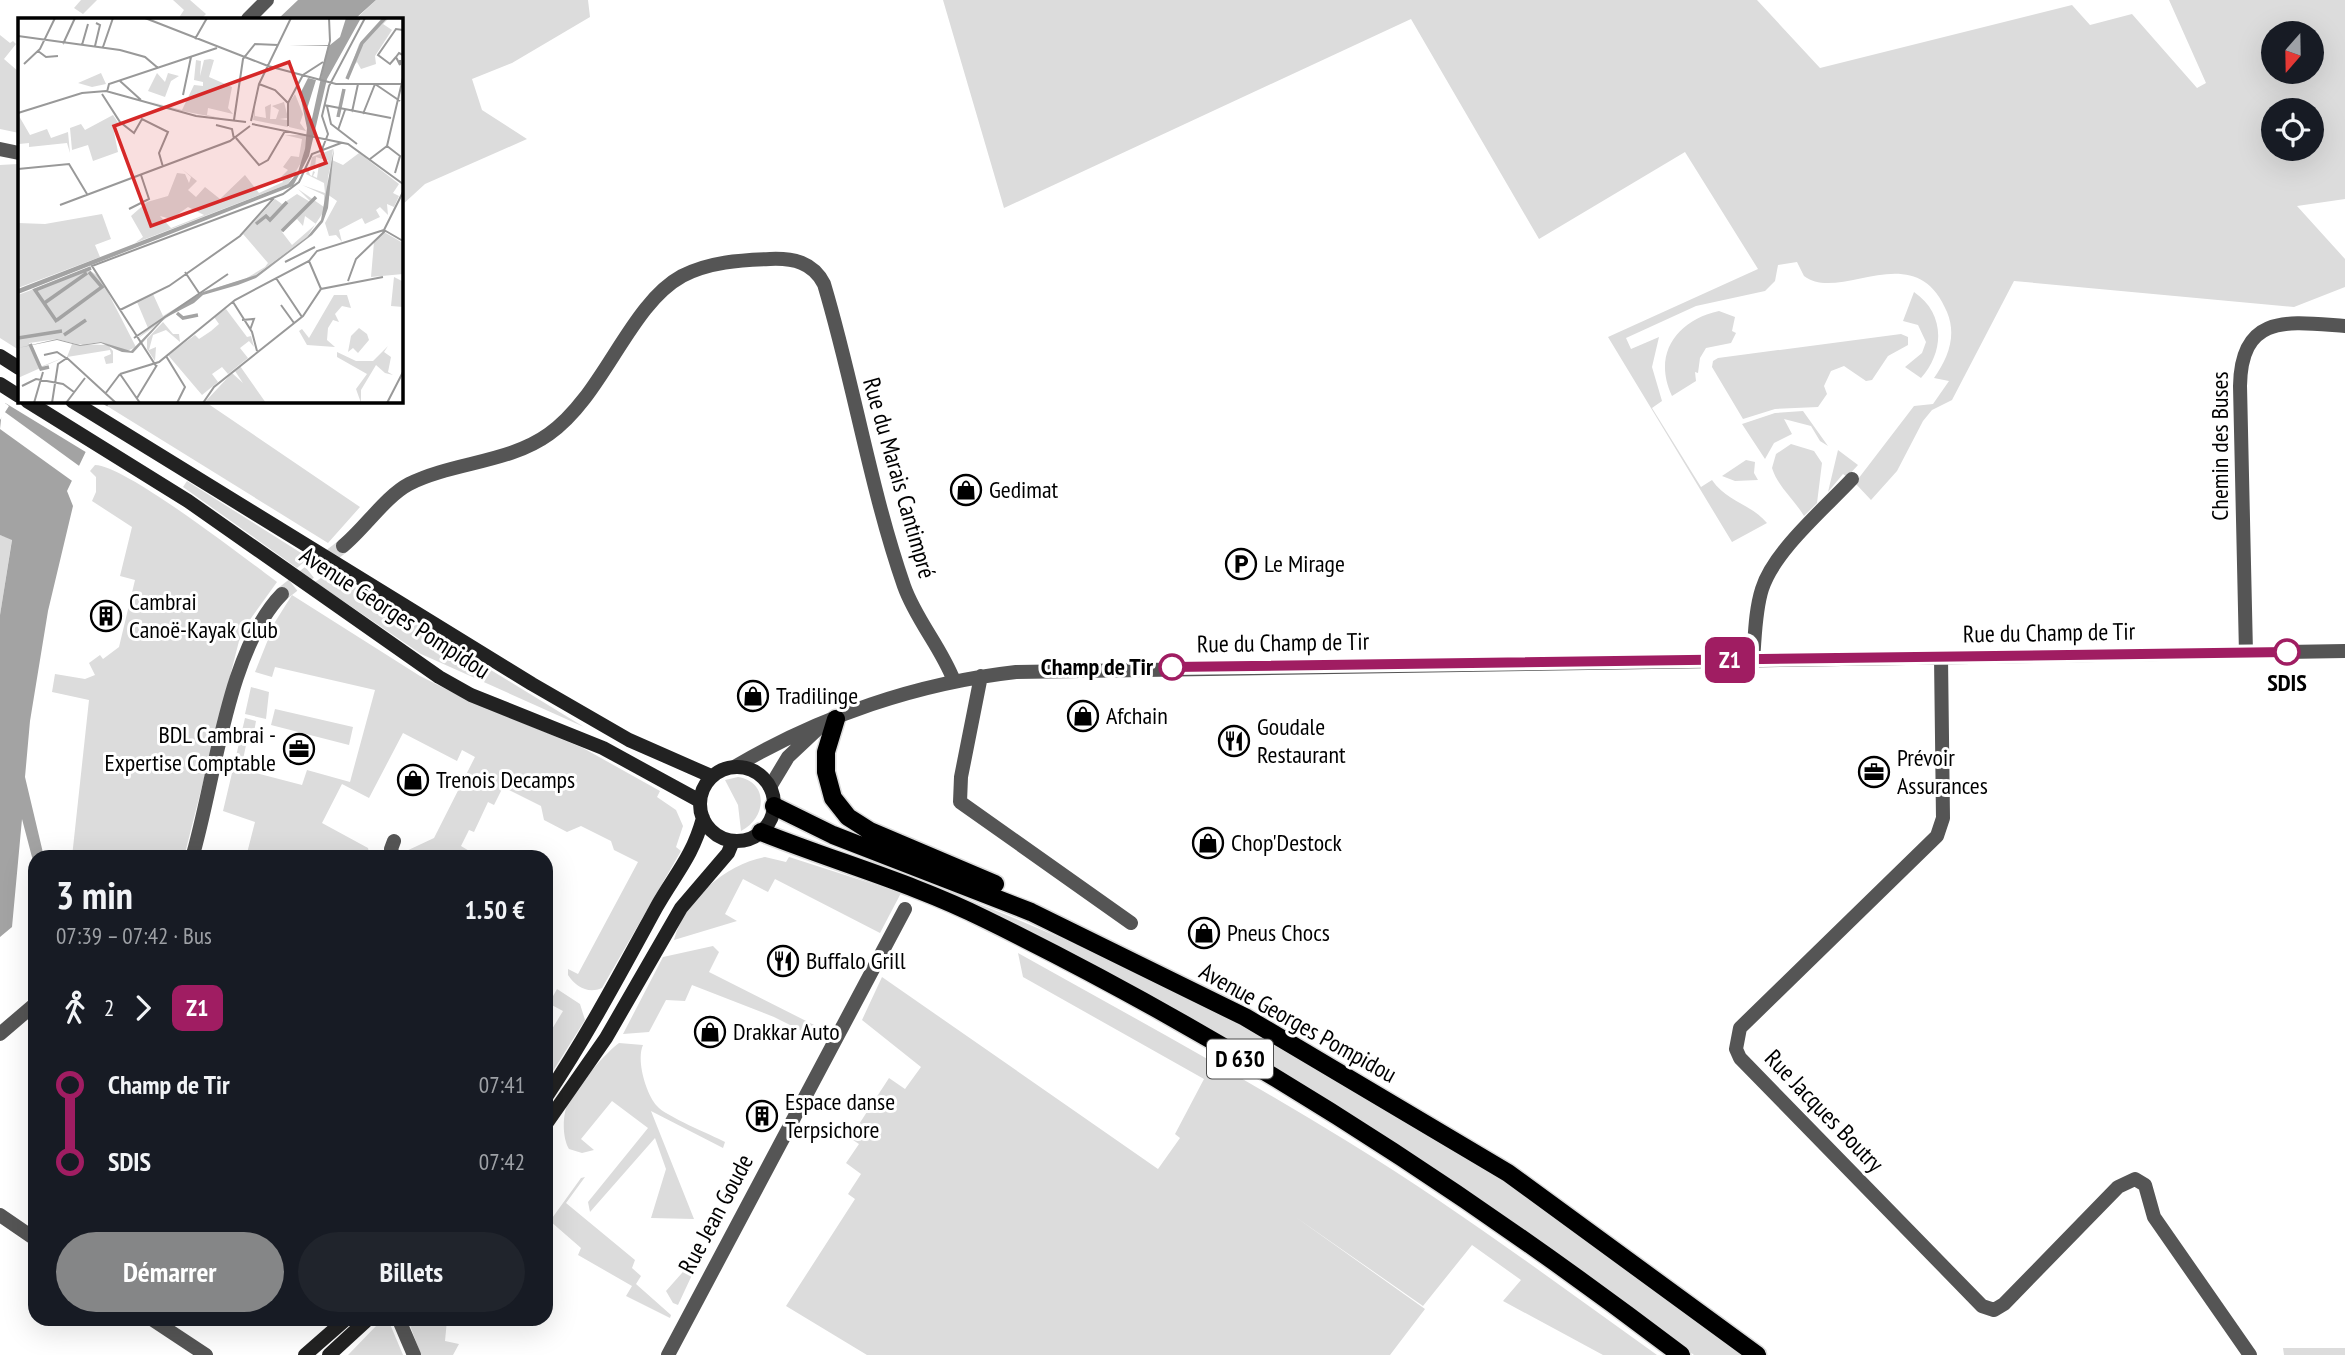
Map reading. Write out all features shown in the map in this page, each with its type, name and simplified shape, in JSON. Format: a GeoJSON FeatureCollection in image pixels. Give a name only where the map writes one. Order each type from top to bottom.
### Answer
{"type":"FeatureCollection","features":[{"type":"Feature","properties":{"kind":"main road"},"geometry":{"type":"LineString","coordinates":[[0,356],[18,367]]}},
{"type":"Feature","properties":{"kind":"main road"},"geometry":{"type":"LineString","coordinates":[[0,384],[18,395]]}},
{"type":"Feature","properties":{"kind":"main road","name":"Avenue Georges Pompidou"},"geometry":{"type":"LineString","coordinates":[[29,402],[188,501],[439,677],[471,695],[603,748],[700,801]]}},
{"type":"Feature","properties":{"kind":"main road","name":"Avenue Georges Pompidou"},"geometry":{"type":"LineString","coordinates":[[74,402],[390,600],[582,714],[654,752],[711,776]]}},
{"type":"Feature","properties":{"kind":"main road"},"geometry":{"type":"LineString","coordinates":[[829,722],[826,772],[830,790],[848,817],[870,831],[1036,903],[1068,930]]}},
{"type":"Feature","properties":{"kind":"main road"},"geometry":{"type":"LineString","coordinates":[[736,766],[756,771],[771,787],[774,806],[771,819],[761,832],[748,839],[733,841],[715,834],[703,818],[700,801],[711,776],[736,766]]}},
{"type":"Feature","properties":{"kind":"main road","name":"Avenue Georges Pompidou"},"geometry":{"type":"LineString","coordinates":[[774,806],[833,835],[980,890],[1245,1017],[1508,1174],[1584,1226],[1757,1355]]}},
{"type":"Feature","properties":{"kind":"main road"},"geometry":{"type":"LineString","coordinates":[[553,1086],[612,989],[665,892],[685,866],[703,818]]}},
{"type":"Feature","properties":{"kind":"main road","name":"D 630"},"geometry":{"type":"LineString","coordinates":[[761,832],[959,907],[1059,957],[1180,1024],[1333,1114],[1564,1269],[1681,1355]]}},
{"type":"Feature","properties":{"kind":"main road"},"geometry":{"type":"LineString","coordinates":[[553,1114],[606,1038],[681,908],[728,853],[733,841]]}},
{"type":"Feature","properties":{"kind":"main road"},"geometry":{"type":"LineString","coordinates":[[305,1355],[338,1326]]}},
{"type":"Feature","properties":{"kind":"main road"},"geometry":{"type":"LineString","coordinates":[[329,1355],[360,1326]]}},
{"type":"Feature","properties":{"kind":"street"},"geometry":{"type":"LineString","coordinates":[[249,18],[267,0]]}},
{"type":"Feature","properties":{"kind":"street","name":"Rue du Marais Cantimpré"},"geometry":{"type":"LineString","coordinates":[[343,546],[404,487],[438,473],[524,448],[558,428],[582,404],[651,303],[681,277],[716,264],[776,259],[799,261],[821,279],[869,468],[903,582],[918,615],[942,650],[954,681]]}},
{"type":"Feature","properties":{"kind":"street","name":"Chemin des Buses"},"geometry":{"type":"LineString","coordinates":[[2245,653],[2240,386],[2243,356],[2254,337],[2272,326],[2286,322],[2345,326]]}},
{"type":"Feature","properties":{"kind":"street"},"geometry":{"type":"LineString","coordinates":[[1753,660],[1760,594],[1767,576],[1788,548],[1852,479]]}},
{"type":"Feature","properties":{"kind":"street"},"geometry":{"type":"LineString","coordinates":[[194,850],[245,651],[262,615],[282,594]]}},
{"type":"Feature","properties":{"kind":"street","name":"Rue du Champ de Tir"},"geometry":{"type":"LineString","coordinates":[[736,766],[785,738],[954,681],[1037,671],[2345,651]]}},
{"type":"Feature","properties":{"kind":"street","name":"Rue Jacques Boutry"},"geometry":{"type":"LineString","coordinates":[[1941,657],[1943,818],[1937,836],[1740,1028],[1736,1049],[1749,1068],[1988,1309],[1999,1308],[2004,1304],[2118,1187],[2135,1179],[2145,1185],[2154,1217],[2250,1355]]}},
{"type":"Feature","properties":{"kind":"street"},"geometry":{"type":"LineString","coordinates":[[981,676],[961,777],[960,802],[1131,923]]}},
{"type":"Feature","properties":{"kind":"street"},"geometry":{"type":"LineString","coordinates":[[771,787],[788,757],[829,722]]}},
{"type":"Feature","properties":{"kind":"street"},"geometry":{"type":"LineString","coordinates":[[390,850],[394,841]]}},
{"type":"Feature","properties":{"kind":"street","name":"Rue Jean Goude"},"geometry":{"type":"LineString","coordinates":[[668,1355],[905,909]]}},
{"type":"Feature","properties":{"kind":"street"},"geometry":{"type":"LineString","coordinates":[[0,1034],[28,1010]]}},
{"type":"Feature","properties":{"kind":"street"},"geometry":{"type":"LineString","coordinates":[[0,1215],[28,1234]]}},
{"type":"Feature","properties":{"kind":"street"},"geometry":{"type":"LineString","coordinates":[[162,1326],[206,1355]]}},
{"type":"Feature","properties":{"kind":"street"},"geometry":{"type":"LineString","coordinates":[[402,1326],[414,1355]]}},
{"type":"Feature","properties":{"kind":"shaded area"},"geometry":{"type":"Polygon","coordinates":[[[81,0],[97,0],[83,14],[74,8],[81,0]]]}},
{"type":"Feature","properties":{"kind":"shaded area"},"geometry":{"type":"Polygon","coordinates":[[[173,0],[190,0],[206,14],[202,18],[179,18],[184,10],[173,0]]]}},
{"type":"Feature","properties":{"kind":"shaded area"},"geometry":{"type":"Polygon","coordinates":[[[298,0],[376,0],[356,18],[279,18],[298,0]]]}},
{"type":"Feature","properties":{"kind":"shaded area"},"geometry":{"type":"Polygon","coordinates":[[[376,0],[588,0],[590,17],[512,63],[472,79],[482,110],[527,139],[425,184],[402,205],[402,18],[357,18],[376,0]]]}},
{"type":"Feature","properties":{"kind":"shaded area"},"geometry":{"type":"Polygon","coordinates":[[[943,0],[1757,0],[1820,68],[2072,5],[2090,25],[2132,14],[2197,88],[2206,83],[2169,0],[2345,0],[2345,199],[2297,206],[2345,259],[2345,287],[2294,307],[2014,281],[1952,400],[1932,410],[1923,421],[1897,471],[1871,500],[1855,483],[1914,406],[1933,404],[1949,381],[1934,378],[1950,346],[1951,330],[1947,312],[1933,289],[1916,277],[1877,275],[1837,282],[1819,282],[1804,276],[1797,262],[1778,265],[1775,281],[1765,291],[1696,306],[1626,338],[1631,349],[1659,337],[1652,367],[1662,401],[1652,408],[1701,487],[1712,480],[1725,493],[1754,511],[1767,523],[1732,542],[1608,337],[1758,269],[1685,152],[1539,239],[1411,19],[1004,208],[943,0]]]}},
{"type":"Feature","properties":{"kind":"shaded area"},"geometry":{"type":"Polygon","coordinates":[[[0,35],[16,44],[4,59],[18,71],[18,133],[0,129],[0,35]]]}},
{"type":"Feature","properties":{"kind":"shaded area"},"geometry":{"type":"Polygon","coordinates":[[[18,164],[18,349],[0,338],[0,165],[18,164]]]}},
{"type":"Feature","properties":{"kind":"shaded area"},"geometry":{"type":"Polygon","coordinates":[[[1914,292],[1932,310],[1938,333],[1934,356],[1921,378],[1905,367],[1922,353],[1926,342],[1918,325],[1903,321],[1914,292]]]}},
{"type":"Feature","properties":{"kind":"shaded area"},"geometry":{"type":"Polygon","coordinates":[[[1719,311],[1735,317],[1732,331],[1736,333],[1731,343],[1706,348],[1700,358],[1698,373],[1695,372],[1696,381],[1672,396],[1665,366],[1672,341],[1691,322],[1719,311]]]}},
{"type":"Feature","properties":{"kind":"shaded area"},"geometry":{"type":"Polygon","coordinates":[[[1901,334],[1908,337],[1908,345],[1888,356],[1872,380],[1866,381],[1844,366],[1831,371],[1824,386],[1827,394],[1818,407],[1775,409],[1743,419],[1712,367],[1713,361],[1718,358],[1901,334]]]}},
{"type":"Feature","properties":{"kind":"shaded area"},"geometry":{"type":"Polygon","coordinates":[[[109,402],[205,402],[360,507],[328,543],[107,406],[109,402]]]}},
{"type":"Feature","properties":{"kind":"shaded area"},"geometry":{"type":"Polygon","coordinates":[[[110,402],[67,491],[73,506],[48,611],[30,721],[25,777],[42,850],[30,850],[22,819],[12,927],[0,937],[0,615],[12,540],[0,535],[0,420],[9,406],[5,403],[110,402]]]}},
{"type":"Feature","properties":{"kind":"shaded area"},"geometry":{"type":"Polygon","coordinates":[[[1803,411],[1828,446],[1820,441],[1811,426],[1784,419],[1792,434],[1774,443],[1765,459],[1742,424],[1775,413],[1803,411]]]}},
{"type":"Feature","properties":{"kind":"shaded area"},"geometry":{"type":"Polygon","coordinates":[[[1791,444],[1814,451],[1822,463],[1817,503],[1804,516],[1778,481],[1772,468],[1776,454],[1791,444]]]}},
{"type":"Feature","properties":{"kind":"shaded area"},"geometry":{"type":"Polygon","coordinates":[[[1838,450],[1858,465],[1847,477],[1843,474],[1828,492],[1838,450]]]}},
{"type":"Feature","properties":{"kind":"shaded area"},"geometry":{"type":"Polygon","coordinates":[[[1746,460],[1755,462],[1754,473],[1758,480],[1735,481],[1722,476],[1746,460]]]}},
{"type":"Feature","properties":{"kind":"shaded area"},"geometry":{"type":"Polygon","coordinates":[[[95,465],[111,469],[132,480],[277,582],[249,621],[239,641],[186,850],[73,850],[89,700],[52,692],[55,674],[85,679],[95,675],[89,663],[100,655],[103,659],[119,647],[135,580],[120,576],[132,527],[92,501],[96,492],[96,477],[90,471],[95,465]]]}},
{"type":"Feature","properties":{"kind":"shaded area"},"geometry":{"type":"Polygon","coordinates":[[[187,481],[309,558],[297,568],[183,487],[187,481]]]}},
{"type":"Feature","properties":{"kind":"shaded area"},"geometry":{"type":"Polygon","coordinates":[[[0,535],[12,539],[0,615],[0,535]]]}},
{"type":"Feature","properties":{"kind":"shaded area"},"geometry":{"type":"Polygon","coordinates":[[[330,572],[584,727],[421,654],[315,582],[330,572]]]}},
{"type":"Feature","properties":{"kind":"shaded area"},"geometry":{"type":"Polygon","coordinates":[[[292,595],[420,676],[468,700],[583,748],[660,791],[657,797],[676,810],[683,826],[676,847],[681,851],[602,988],[587,990],[579,986],[568,975],[568,969],[578,974],[638,862],[614,850],[611,841],[581,826],[567,832],[544,820],[541,806],[503,787],[494,805],[488,802],[474,832],[469,830],[461,846],[468,850],[408,850],[434,838],[475,757],[462,750],[457,761],[403,733],[369,798],[342,784],[322,823],[368,850],[248,850],[255,822],[223,811],[245,718],[256,721],[254,732],[249,731],[241,769],[302,785],[307,770],[350,782],[375,690],[275,667],[272,677],[255,672],[275,622],[292,595]]]}},
{"type":"Feature","properties":{"kind":"shaded area"},"geometry":{"type":"Polygon","coordinates":[[[251,687],[269,692],[266,719],[245,714],[251,687]]]}},
{"type":"Feature","properties":{"kind":"shaded area"},"geometry":{"type":"Polygon","coordinates":[[[275,709],[353,727],[349,745],[271,725],[275,709]]]}},
{"type":"Feature","properties":{"kind":"shaded area"},"geometry":{"type":"Polygon","coordinates":[[[738,777],[755,786],[761,801],[756,818],[741,831],[738,805],[725,780],[738,777]]]}},
{"type":"Feature","properties":{"kind":"shaded area"},"geometry":{"type":"Polygon","coordinates":[[[765,857],[786,862],[789,857],[901,893],[880,933],[775,879],[768,892],[743,879],[725,914],[737,921],[674,940],[687,911],[709,886],[736,867],[765,857]]]}},
{"type":"Feature","properties":{"kind":"shaded area"},"geometry":{"type":"Polygon","coordinates":[[[969,900],[1134,971],[1215,1011],[1373,1100],[1526,1196],[1744,1355],[1694,1355],[1659,1328],[1118,979],[969,900]]]}},
{"type":"Feature","properties":{"kind":"shaded area"},"geometry":{"type":"Polygon","coordinates":[[[713,946],[719,952],[709,972],[822,1029],[816,1038],[774,1017],[692,985],[685,1001],[666,1000],[649,1032],[623,1034],[663,957],[713,946]]]}},
{"type":"Feature","properties":{"kind":"shaded area"},"geometry":{"type":"Polygon","coordinates":[[[1018,953],[1309,1118],[1389,1168],[1505,1246],[1657,1355],[1603,1355],[1503,1301],[1521,1280],[1472,1245],[1423,1306],[1294,1216],[1425,1309],[1390,1355],[867,1355],[786,1306],[855,1199],[848,1194],[861,1174],[846,1163],[859,1144],[850,1138],[889,1078],[905,1089],[921,1067],[862,1020],[882,977],[1158,1169],[1180,1138],[1175,1134],[1204,1079],[1023,977],[1018,953]]]}},
{"type":"Feature","properties":{"kind":"shaded area"},"geometry":{"type":"Polygon","coordinates":[[[557,989],[580,1004],[585,1020],[553,1071],[553,1027],[563,1011],[553,1006],[553,996],[557,989]]]}},
{"type":"Feature","properties":{"kind":"shaded area"},"geometry":{"type":"Polygon","coordinates":[[[619,1043],[643,1045],[643,1077],[657,1106],[725,1142],[723,1148],[651,1111],[694,1219],[651,1218],[666,1169],[655,1138],[590,1212],[588,1202],[648,1128],[612,1101],[581,1139],[594,1150],[582,1153],[569,1149],[567,1144],[564,1119],[569,1101],[592,1070],[619,1043]]]}},
{"type":"Feature","properties":{"kind":"shaded area"},"geometry":{"type":"Polygon","coordinates":[[[585,1177],[566,1203],[635,1260],[632,1268],[641,1276],[636,1284],[671,1315],[670,1318],[626,1296],[632,1286],[578,1255],[581,1248],[553,1224],[553,1217],[581,1178],[585,1177]]]}},
{"type":"Feature","properties":{"kind":"shaded area"},"geometry":{"type":"Polygon","coordinates":[[[705,1247],[678,1305],[673,1303],[666,1291],[705,1247]]]}},
{"type":"Feature","properties":{"kind":"shaded area"},"geometry":{"type":"Polygon","coordinates":[[[376,1326],[391,1326],[403,1355],[348,1355],[376,1326]]]}},
{"type":"Feature","properties":{"kind":"shaded area"},"geometry":{"type":"Polygon","coordinates":[[[410,1326],[446,1326],[445,1341],[459,1344],[453,1355],[421,1355],[410,1326]]]}},
{"type":"Feature","properties":{"kind":"shaded area"},"geometry":{"type":"Polygon","coordinates":[[[2283,1348],[2345,1348],[2345,1355],[2284,1355],[2283,1348]]]}},
{"type":"Feature","properties":{"kind":"pier"},"geometry":{"type":"Polygon","coordinates":[[[18,378],[18,402],[100,402],[110,408],[89,454],[2,401],[18,378]]]}},
{"type":"Feature","properties":{"kind":"pier"},"geometry":{"type":"Polygon","coordinates":[[[2,410],[82,468],[75,483],[0,429],[2,410]]]}},
{"type":"Feature","properties":{"kind":"tunnel"},"geometry":{"type":"LineString","coordinates":[[282,594],[343,546]]}},
{"type":"Feature","properties":{"kind":"bus line","name":"Z1"},"geometry":{"type":"LineString","coordinates":[[1172,667],[2287,652]]}},
{"type":"Feature","properties":{"kind":"place","name":"Gedimat"},"geometry":{"type":"Point","coordinates":[966,490]}},
{"type":"Feature","properties":{"kind":"place","name":"Le Mirage"},"geometry":{"type":"Point","coordinates":[1241,564]}},
{"type":"Feature","properties":{"kind":"place","name":"Cambrai Canoë-Kayak Club"},"geometry":{"type":"Point","coordinates":[106,616]}},
{"type":"Feature","properties":{"kind":"place","name":"SDIS"},"geometry":{"type":"Point","coordinates":[2287,652]}},
{"type":"Feature","properties":{"kind":"place","name":"Champ de Tir"},"geometry":{"type":"Point","coordinates":[1172,667]}},
{"type":"Feature","properties":{"kind":"place","name":"Tradilinge"},"geometry":{"type":"Point","coordinates":[753,696]}},
{"type":"Feature","properties":{"kind":"place","name":"Afchain"},"geometry":{"type":"Point","coordinates":[1083,716]}},
{"type":"Feature","properties":{"kind":"place","name":"Goudale Restaurant"},"geometry":{"type":"Point","coordinates":[1234,741]}},
{"type":"Feature","properties":{"kind":"place","name":"BDL Cambrai - Expertise Comptable"},"geometry":{"type":"Point","coordinates":[299,749]}},
{"type":"Feature","properties":{"kind":"place","name":"Prévoir Assurances"},"geometry":{"type":"Point","coordinates":[1874,772]}},
{"type":"Feature","properties":{"kind":"place","name":"Trenois Decamps"},"geometry":{"type":"Point","coordinates":[413,780]}},
{"type":"Feature","properties":{"kind":"place","name":"Chop'Destock"},"geometry":{"type":"Point","coordinates":[1208,843]}},
{"type":"Feature","properties":{"kind":"place","name":"Pneus Chocs"},"geometry":{"type":"Point","coordinates":[1204,933]}},
{"type":"Feature","properties":{"kind":"place","name":"Buffalo Grill"},"geometry":{"type":"Point","coordinates":[783,961]}},
{"type":"Feature","properties":{"kind":"place","name":"Drakkar Auto"},"geometry":{"type":"Point","coordinates":[710,1032]}},
{"type":"Feature","properties":{"kind":"place","name":"Espace danse Terpsichore"},"geometry":{"type":"Point","coordinates":[762,1116]}}]}
